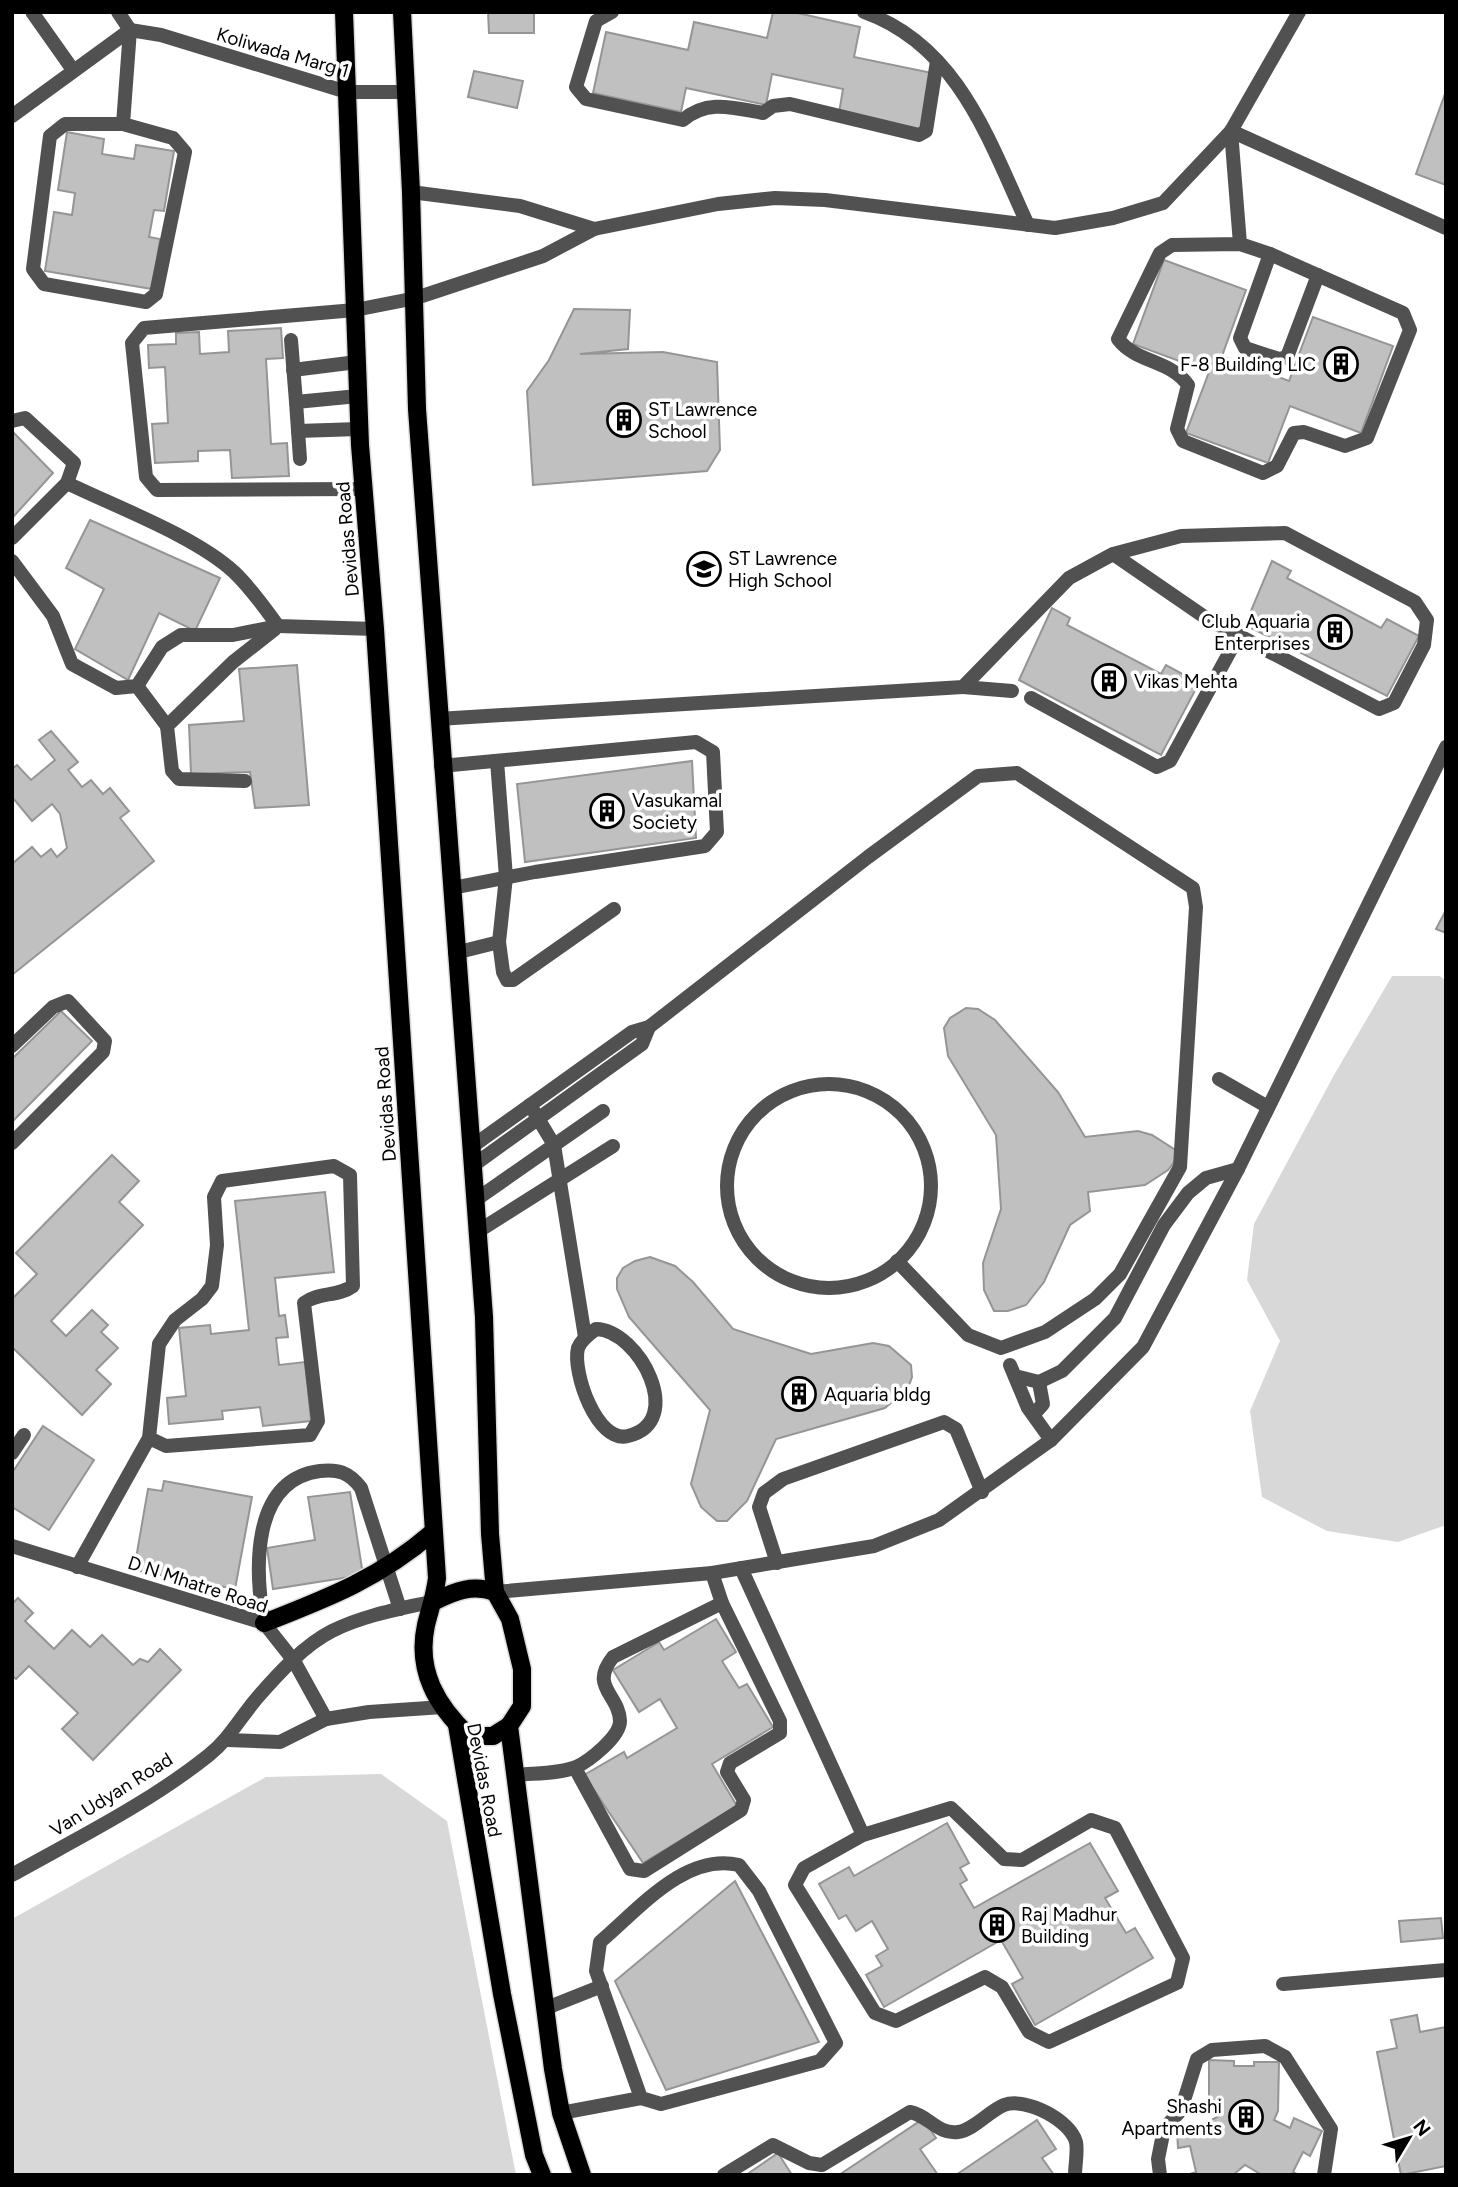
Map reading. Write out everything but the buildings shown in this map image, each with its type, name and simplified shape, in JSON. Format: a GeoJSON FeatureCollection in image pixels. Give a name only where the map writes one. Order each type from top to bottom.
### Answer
{"type":"FeatureCollection","features":[{"type":"Feature","properties":{"kind":"main road","name":"Devidas Road"},"geometry":{"type":"LineString","coordinates":[[344,12],[359,429],[375,629],[437,1578],[435,1601],[425,1627],[424,1660],[431,1692],[457,1725],[502,1994],[534,2155],[542,2175]]}},
{"type":"Feature","properties":{"kind":"main road","name":"Devidas Road"},"geometry":{"type":"LineString","coordinates":[[402,12],[416,298],[418,409],[441,766],[484,1317],[495,1592],[510,1619],[522,1669],[522,1706],[509,1726],[544,2008],[561,2113],[582,2175]]}},
{"type":"Feature","properties":{"kind":"main road"},"geometry":{"type":"LineString","coordinates":[[264,1623],[337,1595],[387,1568],[433,1532]]}},
{"type":"Feature","properties":{"kind":"main road"},"geometry":{"type":"LineString","coordinates":[[435,1601],[458,1590],[481,1587],[495,1592]]}},
{"type":"Feature","properties":{"kind":"main road"},"geometry":{"type":"LineString","coordinates":[[457,1725],[469,1736],[493,1736],[509,1726]]}},
{"type":"Feature","properties":{"kind":"street"},"geometry":{"type":"LineString","coordinates":[[32,12],[74,70]]}},
{"type":"Feature","properties":{"kind":"street"},"geometry":{"type":"LineString","coordinates":[[118,12],[130,30],[122,124]]}},
{"type":"Feature","properties":{"kind":"street"},"geometry":{"type":"LineString","coordinates":[[612,12],[596,21],[576,87],[586,99],[683,120],[698,108],[720,107],[763,113],[773,106],[790,104],[919,135],[926,131],[937,61]]}},
{"type":"Feature","properties":{"kind":"street"},"geometry":{"type":"LineString","coordinates":[[864,12],[893,23],[952,74],[969,98],[1028,225]]}},
{"type":"Feature","properties":{"kind":"street"},"geometry":{"type":"LineString","coordinates":[[364,489],[157,490],[146,477],[132,343],[144,328],[355,310],[416,298],[543,256],[594,229],[718,204],[775,198],[825,200],[1055,228],[1113,218],[1163,203],[1231,131],[1300,12]]}},
{"type":"Feature","properties":{"kind":"street"},"geometry":{"type":"LineString","coordinates":[[12,116],[130,30]]}},
{"type":"Feature","properties":{"kind":"street","name":"Koliwada Marg 1"},"geometry":{"type":"LineString","coordinates":[[130,30],[161,35],[347,92],[405,92]]}},
{"type":"Feature","properties":{"kind":"street"},"geometry":{"type":"LineString","coordinates":[[65,124],[122,124],[173,138],[185,152],[156,294],[146,302],[44,284],[33,269],[50,136],[65,124]]}},
{"type":"Feature","properties":{"kind":"street"},"geometry":{"type":"LineString","coordinates":[[1231,131],[1446,228]]}},
{"type":"Feature","properties":{"kind":"street"},"geometry":{"type":"LineString","coordinates":[[1231,131],[1240,244]]}},
{"type":"Feature","properties":{"kind":"street"},"geometry":{"type":"LineString","coordinates":[[411,192],[520,206],[594,229]]}},
{"type":"Feature","properties":{"kind":"street"},"geometry":{"type":"LineString","coordinates":[[1240,244],[1270,254],[1403,313],[1410,330],[1367,438],[1345,446],[1304,432],[1294,433],[1277,466],[1264,473],[1183,441],[1177,429],[1188,386],[1180,373],[1126,350],[1118,339],[1160,253],[1172,245],[1240,244]]}},
{"type":"Feature","properties":{"kind":"street"},"geometry":{"type":"LineString","coordinates":[[1270,254],[1240,338],[1245,348],[1279,359],[1287,357],[1318,275]]}},
{"type":"Feature","properties":{"kind":"street"},"geometry":{"type":"LineString","coordinates":[[290,340],[300,459]]}},
{"type":"Feature","properties":{"kind":"street"},"geometry":{"type":"LineString","coordinates":[[293,370],[357,362]]}},
{"type":"Feature","properties":{"kind":"street"},"geometry":{"type":"LineString","coordinates":[[296,402],[358,397]]}},
{"type":"Feature","properties":{"kind":"street"},"geometry":{"type":"LineString","coordinates":[[12,421],[25,418],[74,463],[67,484],[12,538]]}},
{"type":"Feature","properties":{"kind":"street"},"geometry":{"type":"LineString","coordinates":[[298,431],[359,429]]}},
{"type":"Feature","properties":{"kind":"street"},"geometry":{"type":"LineString","coordinates":[[67,484],[189,542],[231,569],[253,591],[278,626]]}},
{"type":"Feature","properties":{"kind":"street"},"geometry":{"type":"LineString","coordinates":[[963,687],[1069,578],[1113,554],[1181,536],[1285,533],[1415,602],[1427,620],[1424,645],[1394,703],[1379,709],[1209,620],[1113,554]]}},
{"type":"Feature","properties":{"kind":"street"},"geometry":{"type":"LineString","coordinates":[[12,561],[53,616],[72,664],[116,688],[137,685],[162,647],[181,635],[233,635],[278,626],[375,629]]}},
{"type":"Feature","properties":{"kind":"street"},"geometry":{"type":"LineString","coordinates":[[167,726],[233,662],[278,626]]}},
{"type":"Feature","properties":{"kind":"street"},"geometry":{"type":"LineString","coordinates":[[1031,698],[1157,767],[1170,761],[1239,635]]}},
{"type":"Feature","properties":{"kind":"street"},"geometry":{"type":"LineString","coordinates":[[137,685],[167,726],[172,771],[179,779],[245,781]]}},
{"type":"Feature","properties":{"kind":"street"},"geometry":{"type":"LineString","coordinates":[[438,719],[963,687],[1012,691]]}},
{"type":"Feature","properties":{"kind":"street"},"geometry":{"type":"LineString","coordinates":[[441,766],[696,743],[713,752],[717,832],[705,846],[452,888]]}},
{"type":"Feature","properties":{"kind":"street"},"geometry":{"type":"LineString","coordinates":[[495,1592],[712,1573],[874,1546],[939,1520],[982,1492],[1051,1440],[1143,1347],[1238,1169],[1446,747]]}},
{"type":"Feature","properties":{"kind":"street"},"geometry":{"type":"LineString","coordinates":[[497,761],[506,877],[499,942],[503,972],[507,980],[513,980],[614,909]]}},
{"type":"Feature","properties":{"kind":"street"},"geometry":{"type":"LineString","coordinates":[[470,1148],[632,1032],[649,1027],[978,776],[1017,773],[1193,888],[1196,906],[1180,1167],[1120,1274],[1095,1299],[1045,1332],[1001,1348],[968,1335],[897,1261]]}},
{"type":"Feature","properties":{"kind":"street"},"geometry":{"type":"LineString","coordinates":[[455,953],[499,942]]}},
{"type":"Feature","properties":{"kind":"street"},"geometry":{"type":"LineString","coordinates":[[12,1046],[53,1007],[68,1001],[105,1041],[103,1052],[12,1143]]}},
{"type":"Feature","properties":{"kind":"street"},"geometry":{"type":"LineString","coordinates":[[471,1167],[642,1044],[649,1027]]}},
{"type":"Feature","properties":{"kind":"street"},"geometry":{"type":"LineString","coordinates":[[1219,1079],[1268,1107]]}},
{"type":"Feature","properties":{"kind":"street"},"geometry":{"type":"LineString","coordinates":[[831,1084],[873,1094],[907,1120],[927,1157],[930,1200],[916,1239],[897,1261],[870,1280],[828,1288],[787,1279],[753,1254],[732,1217],[727,1174],[737,1143],[754,1116],[789,1092],[831,1084]]}},
{"type":"Feature","properties":{"kind":"street"},"geometry":{"type":"LineString","coordinates":[[530,1105],[554,1145],[561,1179],[585,1337],[578,1348],[577,1363],[593,1413],[615,1437],[640,1431],[654,1408],[656,1389],[650,1375],[623,1338],[609,1329],[596,1329],[585,1337]]}},
{"type":"Feature","properties":{"kind":"street"},"geometry":{"type":"LineString","coordinates":[[474,1201],[603,1111]]}},
{"type":"Feature","properties":{"kind":"street"},"geometry":{"type":"LineString","coordinates":[[477,1232],[613,1146]]}},
{"type":"Feature","properties":{"kind":"street"},"geometry":{"type":"LineString","coordinates":[[77,1567],[149,1438],[159,1344],[175,1320],[202,1299],[212,1286],[217,1245],[214,1197],[222,1181],[334,1166],[350,1175],[353,1286],[346,1292],[311,1298],[304,1303],[318,1420],[310,1435],[166,1446],[149,1438]]}},
{"type":"Feature","properties":{"kind":"street"},"geometry":{"type":"LineString","coordinates":[[1051,1440],[1012,1371],[1039,1382],[1062,1371],[1115,1318],[1164,1226],[1188,1193],[1206,1178],[1238,1169]]}},
{"type":"Feature","properties":{"kind":"street"},"geometry":{"type":"LineString","coordinates":[[1034,1414],[1042,1404],[1039,1382]]}},
{"type":"Feature","properties":{"kind":"street"},"geometry":{"type":"LineString","coordinates":[[777,1563],[759,1507],[764,1493],[783,1479],[944,1422],[956,1429],[982,1492]]}},
{"type":"Feature","properties":{"kind":"street"},"geometry":{"type":"LineString","coordinates":[[12,1453],[24,1435]]}},
{"type":"Feature","properties":{"kind":"street"},"geometry":{"type":"LineString","coordinates":[[264,1623],[259,1593],[259,1534],[280,1490],[304,1473],[335,1469],[352,1476],[360,1488],[400,1609]]}},
{"type":"Feature","properties":{"kind":"street","name":"D N Mhatre Road"},"geometry":{"type":"LineString","coordinates":[[12,1546],[264,1623],[294,1661],[326,1719]]}},
{"type":"Feature","properties":{"kind":"street"},"geometry":{"type":"LineString","coordinates":[[741,1568],[863,1835]]}},
{"type":"Feature","properties":{"kind":"street"},"geometry":{"type":"LineString","coordinates":[[575,1768],[630,1869],[644,1871],[741,1810],[744,1800],[727,1772],[730,1763],[780,1733],[780,1721],[722,1603],[712,1573]]}},
{"type":"Feature","properties":{"kind":"street","name":"Van Udyan Road"},"geometry":{"type":"LineString","coordinates":[[12,1875],[123,1813],[227,1740],[256,1699],[294,1661],[329,1633],[355,1621],[435,1601]]}},
{"type":"Feature","properties":{"kind":"street"},"geometry":{"type":"LineString","coordinates":[[516,1774],[575,1768],[616,1734],[620,1721],[603,1681],[606,1666],[613,1657],[722,1603]]}},
{"type":"Feature","properties":{"kind":"street"},"geometry":{"type":"LineString","coordinates":[[227,1740],[280,1742],[326,1719],[369,1712],[443,1707]]}},
{"type":"Feature","properties":{"kind":"street"},"geometry":{"type":"LineString","coordinates":[[951,1808],[1004,1859],[1022,1860],[1091,1820],[1115,1828],[1183,1958],[1177,1983],[1049,2042],[1029,2032],[1002,1987],[985,1978],[896,2021],[875,2013],[795,1885],[804,1868],[863,1835],[951,1808]]}},
{"type":"Feature","properties":{"kind":"street"},"geometry":{"type":"LineString","coordinates":[[561,2113],[641,2098],[661,2105],[820,2061],[835,2043],[759,1891],[739,1865],[721,1860],[705,1863],[676,1878],[600,1942],[596,1970],[641,2098]]}},
{"type":"Feature","properties":{"kind":"street"},"geometry":{"type":"LineString","coordinates":[[1283,1984],[1446,1970]]}},
{"type":"Feature","properties":{"kind":"street"},"geometry":{"type":"LineString","coordinates":[[544,2008],[602,1986]]}},
{"type":"Feature","properties":{"kind":"street"},"geometry":{"type":"LineString","coordinates":[[1160,2175],[1158,2159],[1164,2129],[1181,2110],[1197,2059],[1212,2050],[1265,2046],[1285,2057],[1331,2129],[1327,2171],[1324,2175]]}},
{"type":"Feature","properties":{"kind":"street"},"geometry":{"type":"LineString","coordinates":[[724,2175],[773,2145],[809,2163],[822,2165],[910,2112],[921,2114],[943,2131],[960,2132],[1007,2104],[1028,2106],[1060,2121],[1076,2142],[1075,2175]]}},
{"type":"Feature","properties":{"kind":"shaded area"},"geometry":{"type":"Polygon","coordinates":[[[1392,976],[1440,976],[1446,981],[1446,1525],[1398,1542],[1327,1531],[1262,1497],[1250,1411],[1280,1341],[1247,1280],[1254,1224],[1334,1075],[1392,976]]]}},
{"type":"Feature","properties":{"kind":"shaded area"},"geometry":{"type":"Polygon","coordinates":[[[381,1774],[447,1821],[516,2175],[12,2175],[12,1919],[266,1777],[381,1774]]]}},
{"type":"Feature","properties":{"kind":"place","name":"F-8 Building LIC"},"geometry":{"type":"Point","coordinates":[1341,364]}},
{"type":"Feature","properties":{"kind":"place","name":"ST Lawrence School"},"geometry":{"type":"Point","coordinates":[624,420]}},
{"type":"Feature","properties":{"kind":"place","name":"ST Lawrence High School"},"geometry":{"type":"Point","coordinates":[704,569]}},
{"type":"Feature","properties":{"kind":"place","name":"Club Aquaria Enterprises"},"geometry":{"type":"Point","coordinates":[1335,632]}},
{"type":"Feature","properties":{"kind":"place","name":"Vikas Mehta"},"geometry":{"type":"Point","coordinates":[1109,681]}},
{"type":"Feature","properties":{"kind":"place","name":"Vasukamal Society"},"geometry":{"type":"Point","coordinates":[607,811]}},
{"type":"Feature","properties":{"kind":"place","name":"Aquaria bldg"},"geometry":{"type":"Point","coordinates":[799,1394]}},
{"type":"Feature","properties":{"kind":"place","name":"Raj Madhur Building"},"geometry":{"type":"Point","coordinates":[997,1925]}},
{"type":"Feature","properties":{"kind":"place","name":"Shashi Apartments"},"geometry":{"type":"Point","coordinates":[1246,2117]}}]}
